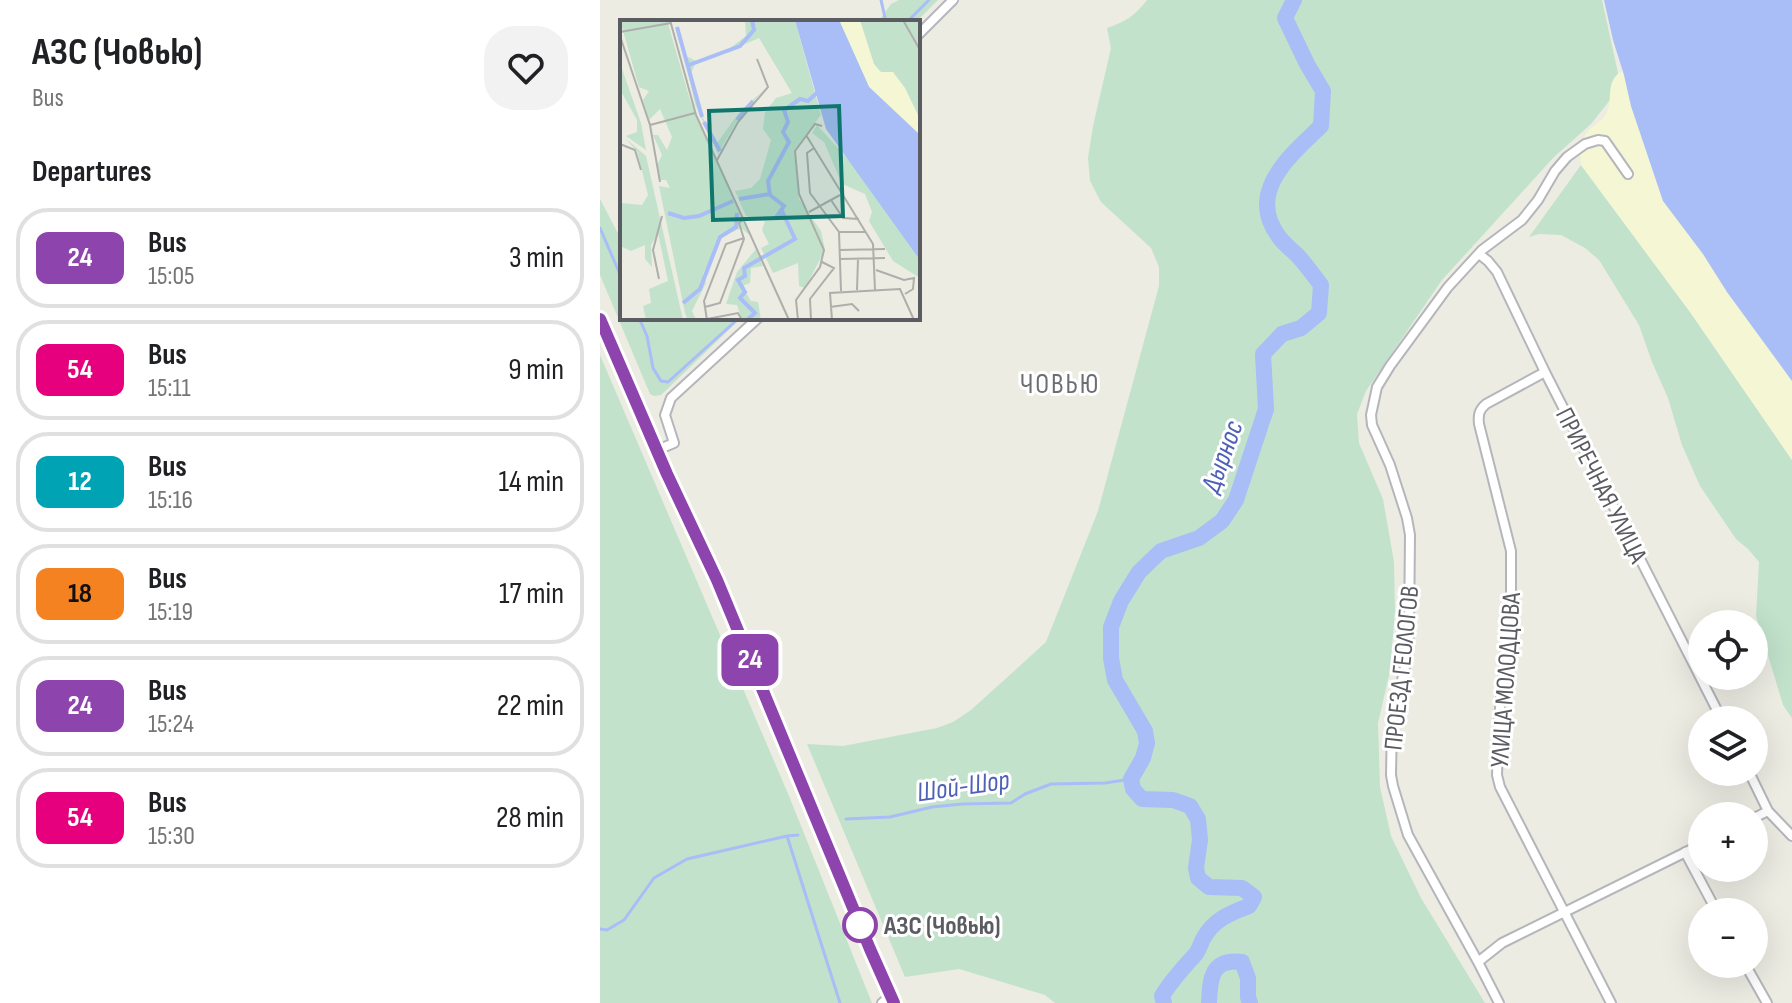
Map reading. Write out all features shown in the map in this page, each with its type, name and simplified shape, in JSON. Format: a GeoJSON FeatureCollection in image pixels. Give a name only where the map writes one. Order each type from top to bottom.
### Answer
{"type":"FeatureCollection","features":[{"type":"Feature","properties":{"kind":"main road"},"geometry":{"type":"LineString","coordinates":[[600,320],[717,580],[889,1001]]}},
{"type":"Feature","properties":{"kind":"street"},"geometry":{"type":"LineString","coordinates":[[920,33],[953,0]]}},
{"type":"Feature","properties":{"kind":"street","name":"ПРОЕЗД ГЕОЛОГОВ"},"geometry":{"type":"LineString","coordinates":[[1499,1003],[1408,835],[1393,786],[1392,723],[1409,633],[1410,535],[1390,465],[1372,425],[1373,399],[1390,366],[1448,287],[1479,254],[1522,220],[1561,163],[1585,144],[1605,141],[1628,174]]}},
{"type":"Feature","properties":{"kind":"street","name":"ПРИРЕЧНАЯ УЛИЦА"},"geometry":{"type":"LineString","coordinates":[[1479,254],[1497,272],[1715,706]]}},
{"type":"Feature","properties":{"kind":"street"},"geometry":{"type":"LineString","coordinates":[[657,450],[674,443],[665,415],[671,398],[756,320]]}},
{"type":"Feature","properties":{"kind":"street","name":"УЛИЦА МОЛОДЦОВА"},"geometry":{"type":"LineString","coordinates":[[1545,372],[1486,404],[1478,415],[1511,551],[1511,599],[1499,718],[1497,775],[1500,787],[1611,1003]]}},
{"type":"Feature","properties":{"kind":"street"},"geometry":{"type":"LineString","coordinates":[[1768,811],[1792,836]]}},
{"type":"Feature","properties":{"kind":"street"},"geometry":{"type":"LineString","coordinates":[[1478,962],[1502,943],[1688,851]]}},
{"type":"Feature","properties":{"kind":"street"},"geometry":{"type":"LineString","coordinates":[[1685,852],[1710,898]]}},
{"type":"Feature","properties":{"kind":"street"},"geometry":{"type":"LineString","coordinates":[[1753,978],[1767,1003]]}},
{"type":"Feature","properties":{"kind":"shaded area"},"geometry":{"type":"Polygon","coordinates":[[[899,0],[938,0],[918,20],[879,20],[891,4],[899,0]]]}},
{"type":"Feature","properties":{"kind":"shaded area"},"geometry":{"type":"Polygon","coordinates":[[[1147,0],[1602,0],[1618,73],[1610,100],[1591,124],[1554,157],[1442,280],[1366,391],[1357,414],[1359,443],[1383,499],[1394,562],[1395,611],[1390,671],[1378,723],[1380,787],[1391,836],[1421,898],[1485,1003],[1055,1003],[1045,995],[959,969],[905,977],[807,744],[843,746],[937,728],[953,722],[971,710],[1046,642],[1098,511],[1159,286],[1159,267],[1151,248],[1101,202],[1090,181],[1088,158],[1111,48],[1107,28],[1130,17],[1147,0]]]}},
{"type":"Feature","properties":{"kind":"shaded area"},"geometry":{"type":"Polygon","coordinates":[[[1581,165],[1690,312],[1792,460],[1792,718],[1783,705],[1768,656],[1768,610],[1756,610],[1759,562],[1736,539],[1700,486],[1639,325],[1599,260],[1585,248],[1561,235],[1529,237],[1581,165]]]}},
{"type":"Feature","properties":{"kind":"shaded area"},"geometry":{"type":"Polygon","coordinates":[[[600,199],[620,237],[620,320],[739,320],[661,395],[654,396],[650,394],[600,275],[600,199]]]}},
{"type":"Feature","properties":{"kind":"shaded area"},"geometry":{"type":"Polygon","coordinates":[[[600,355],[789,796],[872,1003],[600,1003],[600,355]]]}},
{"type":"Feature","properties":{"kind":"sand"},"geometry":{"type":"Polygon","coordinates":[[[1623,71],[1631,106],[1663,201],[1792,381],[1792,460],[1690,312],[1581,165],[1580,150],[1584,137],[1605,116],[1613,80],[1623,71]]]}},
{"type":"Feature","properties":{"kind":"water"},"geometry":{"type":"Polygon","coordinates":[[[1604,0],[1792,0],[1792,381],[1663,201],[1631,106],[1604,0]]]}},
{"type":"Feature","properties":{"kind":"waterway"},"geometry":{"type":"LineString","coordinates":[[881,0],[886,20]]}},
{"type":"Feature","properties":{"kind":"waterway"},"geometry":{"type":"LineString","coordinates":[[909,20],[929,0]]}},
{"type":"Feature","properties":{"kind":"waterway","name":"Дырнос"},"geometry":{"type":"LineString","coordinates":[[1164,1003],[1162,996],[1196,954],[1212,927],[1249,906],[1254,897],[1242,888],[1209,887],[1198,878],[1198,819],[1190,806],[1173,800],[1142,799],[1133,789],[1131,779],[1143,758],[1147,743],[1145,731],[1115,680],[1111,627],[1121,601],[1139,572],[1161,551],[1199,538],[1222,521],[1236,500],[1266,409],[1263,354],[1282,334],[1301,328],[1319,313],[1321,285],[1279,237],[1270,220],[1267,205],[1269,190],[1276,176],[1297,149],[1321,126],[1323,91],[1285,18],[1294,0]]}},
{"type":"Feature","properties":{"kind":"waterway"},"geometry":{"type":"LineString","coordinates":[[600,228],[620,274]]}},
{"type":"Feature","properties":{"kind":"waterway"},"geometry":{"type":"LineString","coordinates":[[640,320],[647,336],[653,368],[661,381],[668,382],[737,320]]}},
{"type":"Feature","properties":{"kind":"waterway","name":"Шой-Шор"},"geometry":{"type":"LineString","coordinates":[[846,819],[890,817],[962,804],[1011,803],[1051,784],[1131,779]]}},
{"type":"Feature","properties":{"kind":"waterway","name":"Шой-Шор"},"geometry":{"type":"LineString","coordinates":[[600,929],[607,930],[624,920],[654,878],[687,859],[798,835]]}},
{"type":"Feature","properties":{"kind":"waterway"},"geometry":{"type":"LineString","coordinates":[[787,836],[840,1003]]}},
{"type":"Feature","properties":{"kind":"waterway","name":"Дырнос"},"geometry":{"type":"LineString","coordinates":[[1209,1003],[1214,972],[1224,963],[1232,962],[1242,962],[1248,978],[1250,1003]]}},
{"type":"Feature","properties":{"kind":"bus line","name":"24"},"geometry":{"type":"LineString","coordinates":[[600,319],[717,580],[894,1003]]}},
{"type":"Feature","properties":{"kind":"place","name":"АЗС (Човью)"},"geometry":{"type":"Point","coordinates":[860,925]}},
{"type":"Feature","properties":{"kind":"district","name":"ЧОВЬЮ"},"geometry":{"type":"Point","coordinates":[1060,383]}}]}
